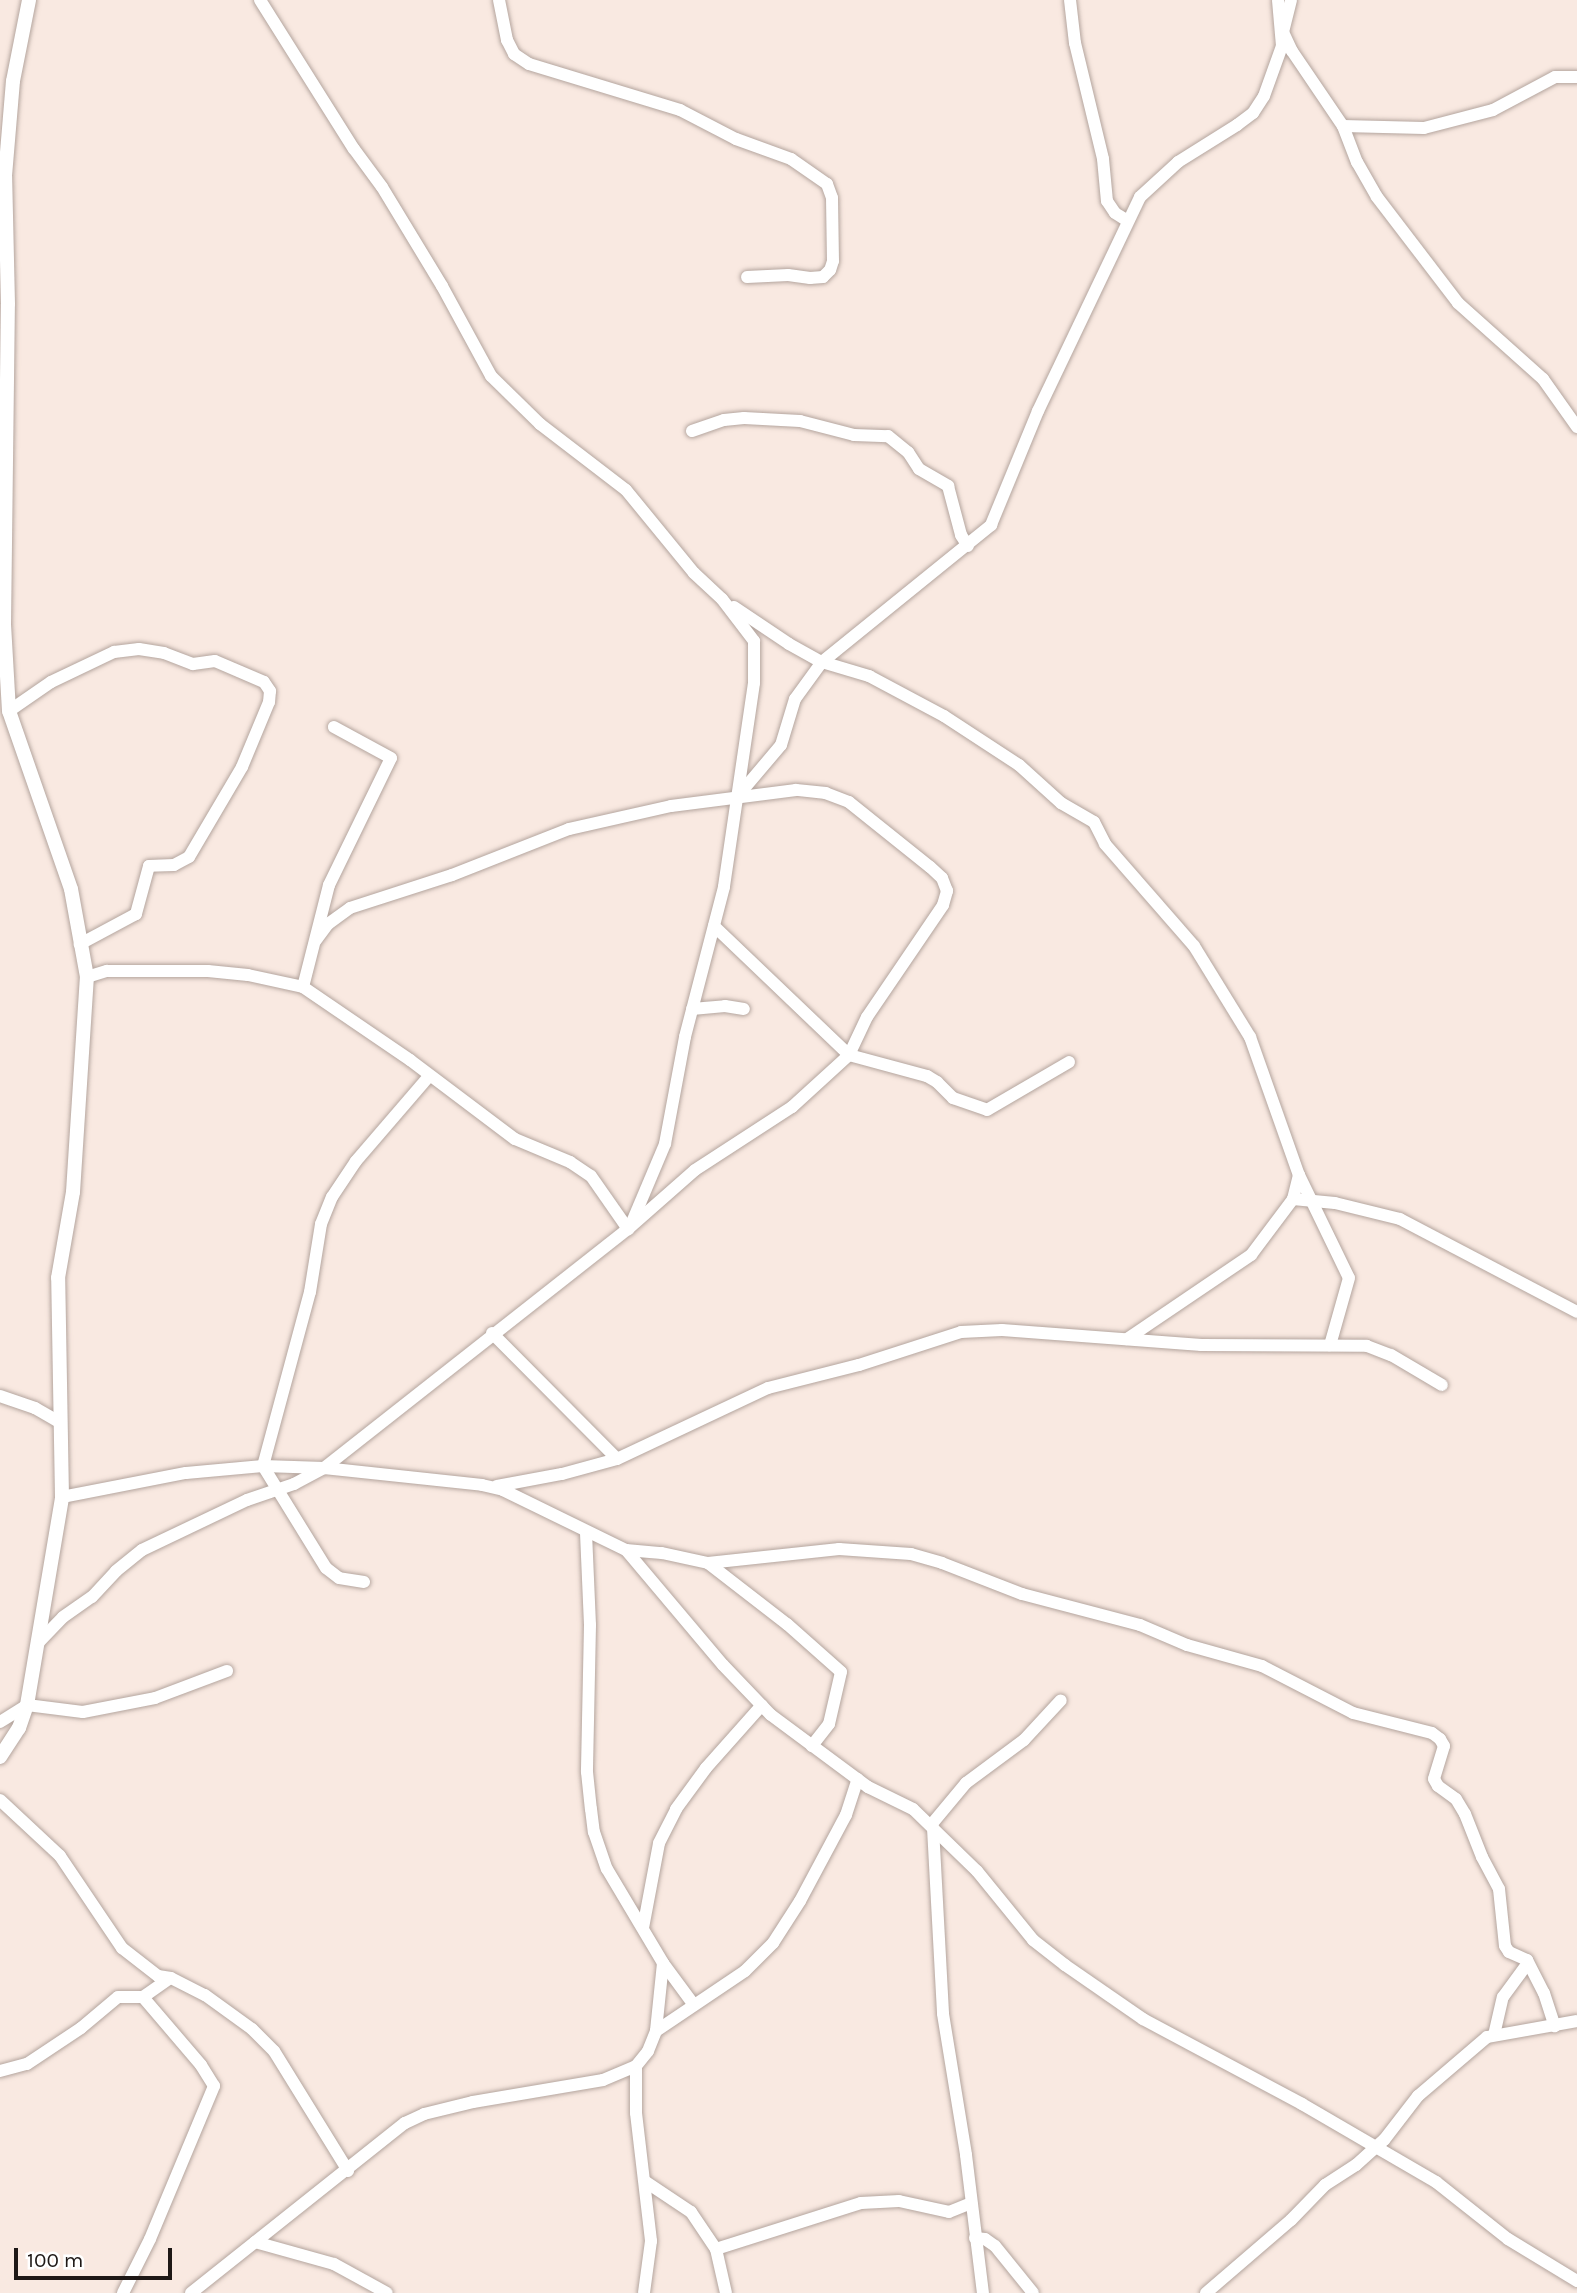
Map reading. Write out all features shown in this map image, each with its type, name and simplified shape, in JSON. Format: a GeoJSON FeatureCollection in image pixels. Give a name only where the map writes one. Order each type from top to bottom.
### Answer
{"type":"FeatureCollection","features":[{"type":"Feature","properties":{"kind":"street"},"geometry":{"type":"LineString","coordinates":[[0,1757],[19,1728],[27,1705],[62,1497],[58,1278],[73,1192],[87,977],[71,889],[9,711],[4,625],[2,486],[8,321],[5,176],[13,81],[29,0]]}},
{"type":"Feature","properties":{"kind":"street"},"geometry":{"type":"LineString","coordinates":[[260,0],[354,149],[383,187],[442,286],[491,376],[540,424],[626,490],[694,573],[722,599],[789,644],[822,662],[869,676],[944,716],[1019,765],[1061,803],[1094,822],[1105,844],[1194,946],[1250,1037],[1299,1175],[1349,1278],[1330,1345]]}},
{"type":"Feature","properties":{"kind":"street"},"geometry":{"type":"LineString","coordinates":[[499,0],[507,40],[514,54],[529,64],[680,110],[736,139],[791,159],[827,184],[832,198],[833,261],[830,270],[823,277],[747,277]]}},
{"type":"Feature","properties":{"kind":"street"},"geometry":{"type":"LineString","coordinates":[[1070,0],[1075,43],[1103,159],[1107,201],[1109,207],[1126,220]]}},
{"type":"Feature","properties":{"kind":"street"},"geometry":{"type":"LineString","coordinates":[[1278,0],[1283,32],[1292,51],[1343,126],[1357,162],[1377,197],[1458,303],[1543,379],[1577,427]]}},
{"type":"Feature","properties":{"kind":"street"},"geometry":{"type":"LineString","coordinates":[[737,797],[781,745],[795,699],[822,662],[885,608],[968,547],[990,525],[1038,411],[1126,220],[1140,197],[1168,170],[1252,113],[1264,96],[1279,59],[1291,0]]}},
{"type":"Feature","properties":{"kind":"street"},"geometry":{"type":"LineString","coordinates":[[1343,126],[1423,128],[1493,110],[1555,77],[1577,77]]}},
{"type":"Feature","properties":{"kind":"street"},"geometry":{"type":"LineString","coordinates":[[692,431],[724,420],[744,418],[800,421],[854,435],[888,436],[908,452],[919,469],[948,486],[968,547]]}},
{"type":"Feature","properties":{"kind":"street"},"geometry":{"type":"LineString","coordinates":[[628,1229],[665,1144],[692,1009],[729,864],[756,663],[754,641],[722,599]]}},
{"type":"Feature","properties":{"kind":"street"},"geometry":{"type":"LineString","coordinates":[[9,711],[31,694],[114,652],[139,649],[164,653],[193,664],[215,661],[264,682],[270,691],[270,702],[242,767],[189,857],[174,865],[149,866],[136,914],[80,944]]}},
{"type":"Feature","properties":{"kind":"street"},"geometry":{"type":"LineString","coordinates":[[303,986],[330,885],[391,758],[334,727]]}},
{"type":"Feature","properties":{"kind":"street"},"geometry":{"type":"LineString","coordinates":[[37,1644],[57,1622],[92,1597],[116,1571],[142,1550],[247,1500],[280,1489],[324,1468],[492,1333],[628,1229],[695,1170],[792,1107],[849,1055],[886,986],[943,905],[947,891],[942,878],[849,802],[826,793],[796,790],[656,809],[569,829],[452,875],[350,908],[328,924],[315,941]]}},
{"type":"Feature","properties":{"kind":"street"},"geometry":{"type":"LineString","coordinates":[[713,926],[849,1055],[927,1076],[953,1098],[987,1110],[1069,1062]]}},
{"type":"Feature","properties":{"kind":"street"},"geometry":{"type":"LineString","coordinates":[[87,977],[107,971],[208,971],[248,975],[303,986],[525,1145],[570,1162],[591,1176],[628,1229]]}},
{"type":"Feature","properties":{"kind":"street"},"geometry":{"type":"LineString","coordinates":[[692,1009],[725,1006],[744,1009]]}},
{"type":"Feature","properties":{"kind":"street"},"geometry":{"type":"LineString","coordinates":[[364,1582],[339,1578],[326,1568],[264,1466],[310,1292],[321,1224],[332,1197],[356,1161],[429,1076]]}},
{"type":"Feature","properties":{"kind":"street"},"geometry":{"type":"LineString","coordinates":[[1127,1339],[1251,1255],[1293,1199],[1299,1175]]}},
{"type":"Feature","properties":{"kind":"street"},"geometry":{"type":"LineString","coordinates":[[1293,1199],[1311,1199],[1400,1219],[1577,1312]]}},
{"type":"Feature","properties":{"kind":"street"},"geometry":{"type":"LineString","coordinates":[[62,1497],[186,1473],[264,1466],[324,1468],[495,1487],[562,1474],[617,1459],[768,1388],[859,1364],[961,1332],[1002,1330],[1201,1345],[1330,1345],[1378,1348],[1442,1385]]}},
{"type":"Feature","properties":{"kind":"street"},"geometry":{"type":"LineString","coordinates":[[492,1333],[617,1459]]}},
{"type":"Feature","properties":{"kind":"street"},"geometry":{"type":"LineString","coordinates":[[0,1396],[35,1408],[61,1423]]}},
{"type":"Feature","properties":{"kind":"street"},"geometry":{"type":"LineString","coordinates":[[495,1487],[626,1550],[662,1553],[708,1563],[839,1549],[911,1554],[1022,1594],[1152,1628],[1187,1645],[1276,1671],[1353,1713],[1432,1733],[1444,1746],[1434,1779],[1461,1807],[1482,1857],[1496,1878],[1504,1946],[1509,1952],[1521,1955],[1528,1963],[1544,1993],[1555,2026]]}},
{"type":"Feature","properties":{"kind":"street"},"geometry":{"type":"LineString","coordinates":[[586,1533],[590,1625],[587,1772],[591,1810],[601,1856],[628,1909],[694,2005]]}},
{"type":"Feature","properties":{"kind":"street"},"geometry":{"type":"LineString","coordinates":[[626,1550],[723,1665],[762,1705],[858,1779],[908,1805],[1002,1898],[1033,1940],[1101,1992],[1143,2019],[1376,2146],[1436,2182],[1508,2239],[1577,2281]]}},
{"type":"Feature","properties":{"kind":"street"},"geometry":{"type":"LineString","coordinates":[[708,1563],[787,1624],[841,1672],[829,1724],[812,1746]]}},
{"type":"Feature","properties":{"kind":"street"},"geometry":{"type":"LineString","coordinates":[[0,1722],[27,1705],[83,1712],[155,1698],[227,1671]]}},
{"type":"Feature","properties":{"kind":"street"},"geometry":{"type":"LineString","coordinates":[[983,2293],[942,2004],[932,1827],[966,1783],[1024,1740],[1061,1700]]}},
{"type":"Feature","properties":{"kind":"street"},"geometry":{"type":"LineString","coordinates":[[643,1928],[659,1843],[676,1809],[706,1768],[762,1705]]}},
{"type":"Feature","properties":{"kind":"street"},"geometry":{"type":"LineString","coordinates":[[656,2031],[745,1971],[779,1935],[846,1815],[858,1779]]}},
{"type":"Feature","properties":{"kind":"street"},"geometry":{"type":"LineString","coordinates":[[0,1800],[60,1856],[122,1948],[154,1974],[171,1978],[205,1996],[252,2029],[274,2050],[348,2171]]}},
{"type":"Feature","properties":{"kind":"street"},"geometry":{"type":"LineString","coordinates":[[191,2293],[348,2171],[405,2123],[424,2114],[473,2102],[603,2080],[636,2066],[648,2051],[656,2031],[663,1963]]}},
{"type":"Feature","properties":{"kind":"street"},"geometry":{"type":"LineString","coordinates":[[1494,2035],[1503,1997],[1528,1963]]}},
{"type":"Feature","properties":{"kind":"street"},"geometry":{"type":"LineString","coordinates":[[0,2071],[27,2064],[81,2028],[118,1997],[143,1997],[171,1978]]}},
{"type":"Feature","properties":{"kind":"street"},"geometry":{"type":"LineString","coordinates":[[123,2293],[150,2239],[214,2086],[201,2065],[143,1997]]}},
{"type":"Feature","properties":{"kind":"street"},"geometry":{"type":"LineString","coordinates":[[1206,2293],[1291,2220],[1325,2185],[1356,2165],[1390,2133],[1418,2096],[1480,2042],[1494,2035],[1577,2021]]}},
{"type":"Feature","properties":{"kind":"street"},"geometry":{"type":"LineString","coordinates":[[636,2066],[636,2113],[651,2241],[644,2293]]}},
{"type":"Feature","properties":{"kind":"street"},"geometry":{"type":"LineString","coordinates":[[646,2182],[691,2212],[716,2249],[726,2293]]}},
{"type":"Feature","properties":{"kind":"street"},"geometry":{"type":"LineString","coordinates":[[716,2249],[861,2203],[906,2201],[949,2212],[971,2203]]}},
{"type":"Feature","properties":{"kind":"street"},"geometry":{"type":"LineString","coordinates":[[975,2238],[985,2238],[995,2246],[1033,2293]]}},
{"type":"Feature","properties":{"kind":"street"},"geometry":{"type":"LineString","coordinates":[[255,2242],[334,2264],[387,2293]]}}]}
